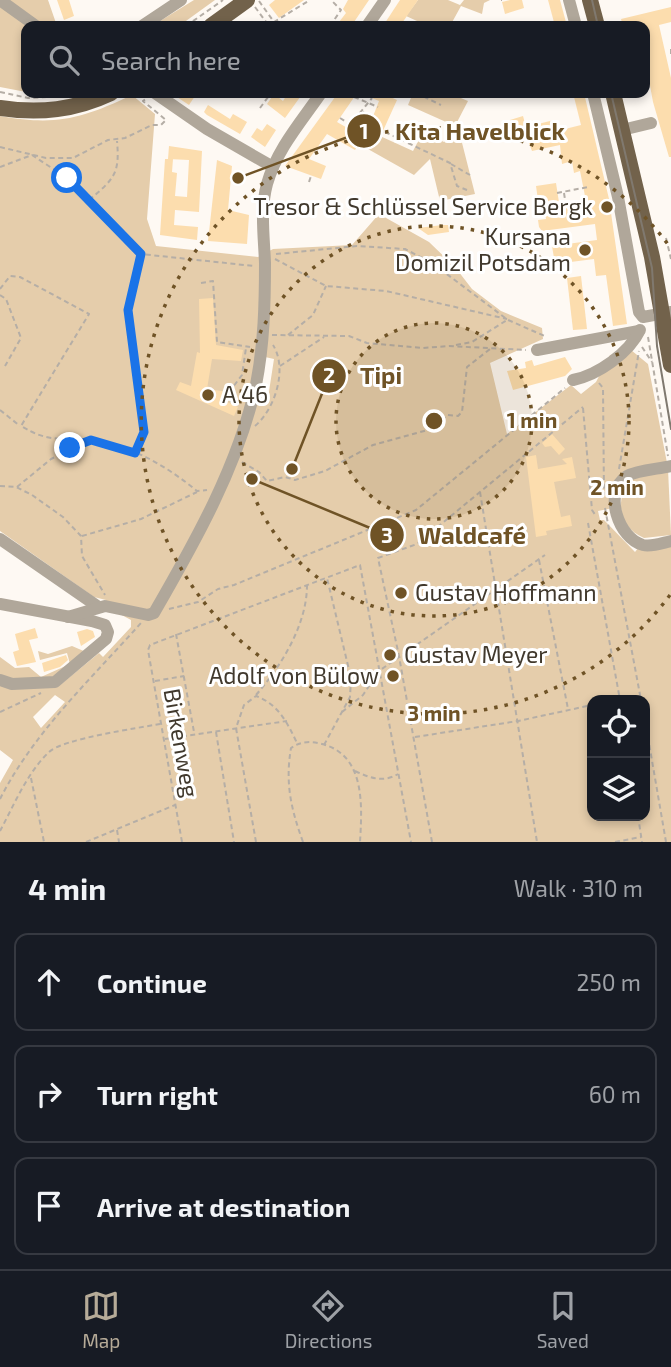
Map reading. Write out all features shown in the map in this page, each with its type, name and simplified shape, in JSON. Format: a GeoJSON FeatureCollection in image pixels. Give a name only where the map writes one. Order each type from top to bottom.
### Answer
{"type":"FeatureCollection","features":[{"type":"Feature","properties":{"kind":"main road"},"geometry":{"type":"LineString","coordinates":[[218,21],[247,0]]}},
{"type":"Feature","properties":{"kind":"main road"},"geometry":{"type":"LineString","coordinates":[[590,0],[596,21]]}},
{"type":"Feature","properties":{"kind":"main road"},"geometry":{"type":"LineString","coordinates":[[0,108],[27,112],[53,111],[98,98]]}},
{"type":"Feature","properties":{"kind":"main road"},"geometry":{"type":"LineString","coordinates":[[614,98],[667,313],[671,365]]}},
{"type":"Feature","properties":{"kind":"street"},"geometry":{"type":"LineString","coordinates":[[0,0],[29,21]]}},
{"type":"Feature","properties":{"kind":"street"},"geometry":{"type":"LineString","coordinates":[[150,21],[181,0]]}},
{"type":"Feature","properties":{"kind":"street"},"geometry":{"type":"LineString","coordinates":[[370,21],[385,0]]}},
{"type":"Feature","properties":{"kind":"street"},"geometry":{"type":"LineString","coordinates":[[569,0],[575,21]]}},
{"type":"Feature","properties":{"kind":"street"},"geometry":{"type":"LineString","coordinates":[[156,98],[273,167]]}},
{"type":"Feature","properties":{"kind":"street"},"geometry":{"type":"LineString","coordinates":[[0,539],[103,606],[151,614],[219,490],[256,385],[264,334],[263,214],[273,167],[318,98]]}},
{"type":"Feature","properties":{"kind":"street"},"geometry":{"type":"LineString","coordinates":[[594,98],[618,197],[640,316],[667,313]]}},
{"type":"Feature","properties":{"kind":"street"},"geometry":{"type":"LineString","coordinates":[[622,130],[650,123]]}},
{"type":"Feature","properties":{"kind":"street"},"geometry":{"type":"LineString","coordinates":[[573,380],[592,374],[633,344],[642,335],[645,317]]}},
{"type":"Feature","properties":{"kind":"street"},"geometry":{"type":"LineString","coordinates":[[537,350],[642,335]]}},
{"type":"Feature","properties":{"kind":"street"},"geometry":{"type":"LineString","coordinates":[[670,467],[627,476],[620,485],[615,501],[620,522],[633,540],[650,545],[671,541]]}},
{"type":"Feature","properties":{"kind":"street"},"geometry":{"type":"LineString","coordinates":[[0,604],[105,625],[108,632],[106,639],[55,682],[12,684],[0,680]]}},
{"type":"Feature","properties":{"kind":"street"},"geometry":{"type":"LineString","coordinates":[[68,617],[103,606]]}},
{"type":"Feature","properties":{"kind":"path"},"geometry":{"type":"LineString","coordinates":[[193,21],[223,0]]}},
{"type":"Feature","properties":{"kind":"path"},"geometry":{"type":"LineString","coordinates":[[258,0],[273,21]]}},
{"type":"Feature","properties":{"kind":"path"},"geometry":{"type":"LineString","coordinates":[[276,21],[310,0]]}},
{"type":"Feature","properties":{"kind":"path"},"geometry":{"type":"LineString","coordinates":[[331,0],[341,10],[332,21]]}},
{"type":"Feature","properties":{"kind":"path"},"geometry":{"type":"LineString","coordinates":[[261,15],[265,21]]}},
{"type":"Feature","properties":{"kind":"path"},"geometry":{"type":"LineString","coordinates":[[671,49],[671,54]]}},
{"type":"Feature","properties":{"kind":"path"},"geometry":{"type":"LineString","coordinates":[[0,93],[21,97]]}},
{"type":"Feature","properties":{"kind":"path"},"geometry":{"type":"LineString","coordinates":[[0,147],[46,158],[73,158],[108,139],[132,135],[145,127],[162,125],[166,120],[147,107],[144,101],[148,98]]}},
{"type":"Feature","properties":{"kind":"path"},"geometry":{"type":"LineString","coordinates":[[261,108],[269,98]]}},
{"type":"Feature","properties":{"kind":"path"},"geometry":{"type":"LineString","coordinates":[[356,98],[378,107]]}},
{"type":"Feature","properties":{"kind":"path"},"geometry":{"type":"LineString","coordinates":[[353,128],[360,122],[372,98]]}},
{"type":"Feature","properties":{"kind":"path"},"geometry":{"type":"LineString","coordinates":[[426,98],[441,105]]}},
{"type":"Feature","properties":{"kind":"path"},"geometry":{"type":"LineString","coordinates":[[358,121],[355,120],[360,111],[363,112]]}},
{"type":"Feature","properties":{"kind":"path"},"geometry":{"type":"LineString","coordinates":[[363,117],[371,122]]}},
{"type":"Feature","properties":{"kind":"path"},"geometry":{"type":"LineString","coordinates":[[340,118],[374,140],[384,131],[470,175]]}},
{"type":"Feature","properties":{"kind":"path"},"geometry":{"type":"LineString","coordinates":[[88,200],[111,182],[119,164],[117,139]]}},
{"type":"Feature","properties":{"kind":"path"},"geometry":{"type":"LineString","coordinates":[[0,167],[33,155]]}},
{"type":"Feature","properties":{"kind":"path"},"geometry":{"type":"LineString","coordinates":[[33,155],[67,178],[141,254],[265,267]]}},
{"type":"Feature","properties":{"kind":"path"},"geometry":{"type":"LineString","coordinates":[[450,163],[457,186],[467,190]]}},
{"type":"Feature","properties":{"kind":"path"},"geometry":{"type":"LineString","coordinates":[[309,182],[311,176]]}},
{"type":"Feature","properties":{"kind":"path"},"geometry":{"type":"LineString","coordinates":[[557,193],[588,187]]}},
{"type":"Feature","properties":{"kind":"path"},"geometry":{"type":"LineString","coordinates":[[564,192],[566,206]]}},
{"type":"Feature","properties":{"kind":"path"},"geometry":{"type":"LineString","coordinates":[[666,238],[671,257]]}},
{"type":"Feature","properties":{"kind":"path"},"geometry":{"type":"LineString","coordinates":[[508,320],[432,263],[405,249],[357,246],[281,252],[271,256],[326,286],[386,291],[508,320],[568,346]]}},
{"type":"Feature","properties":{"kind":"path"},"geometry":{"type":"LineString","coordinates":[[135,453],[144,432],[128,310],[141,254]]}},
{"type":"Feature","properties":{"kind":"path"},"geometry":{"type":"LineString","coordinates":[[0,289],[10,276],[20,277],[89,314],[21,426]]}},
{"type":"Feature","properties":{"kind":"path"},"geometry":{"type":"LineString","coordinates":[[201,283],[213,281],[217,342],[247,347],[242,375],[233,387],[231,402]]}},
{"type":"Feature","properties":{"kind":"path"},"geometry":{"type":"LineString","coordinates":[[287,336],[313,315],[326,286]]}},
{"type":"Feature","properties":{"kind":"path"},"geometry":{"type":"LineString","coordinates":[[0,295],[6,299],[21,338],[5,366]]}},
{"type":"Feature","properties":{"kind":"path"},"geometry":{"type":"LineString","coordinates":[[449,346],[472,342],[508,320]]}},
{"type":"Feature","properties":{"kind":"path"},"geometry":{"type":"LineString","coordinates":[[264,334],[349,336],[367,343],[396,346],[537,350]]}},
{"type":"Feature","properties":{"kind":"path"},"geometry":{"type":"LineString","coordinates":[[642,335],[670,467]]}},
{"type":"Feature","properties":{"kind":"path"},"geometry":{"type":"LineString","coordinates":[[615,478],[620,465],[642,335]]}},
{"type":"Feature","properties":{"kind":"path"},"geometry":{"type":"LineString","coordinates":[[280,366],[325,336]]}},
{"type":"Feature","properties":{"kind":"path"},"geometry":{"type":"LineString","coordinates":[[232,457],[259,472],[267,481],[285,477],[295,480],[325,471],[385,440],[435,428],[447,415],[458,416],[462,412],[467,367],[490,349]]}},
{"type":"Feature","properties":{"kind":"path"},"geometry":{"type":"LineString","coordinates":[[592,374],[603,388],[605,514],[640,695]]}},
{"type":"Feature","properties":{"kind":"path"},"geometry":{"type":"LineString","coordinates":[[0,799],[14,772],[50,724],[151,614],[198,602],[218,589],[234,585],[416,510],[573,380]]}},
{"type":"Feature","properties":{"kind":"path"},"geometry":{"type":"LineString","coordinates":[[432,842],[399,656],[378,558],[417,544],[583,407],[592,510],[596,516]]}},
{"type":"Feature","properties":{"kind":"path"},"geometry":{"type":"LineString","coordinates":[[0,410],[40,438],[53,441],[91,440],[135,453],[168,470],[197,491]]}},
{"type":"Feature","properties":{"kind":"path"},"geometry":{"type":"LineString","coordinates":[[16,487],[51,459],[91,440]]}},
{"type":"Feature","properties":{"kind":"path"},"geometry":{"type":"LineString","coordinates":[[0,486],[16,487],[48,506],[81,536],[82,556],[107,598],[103,606]]}},
{"type":"Feature","properties":{"kind":"path"},"geometry":{"type":"LineString","coordinates":[[81,536],[141,519],[197,491],[219,490]]}},
{"type":"Feature","properties":{"kind":"path"},"geometry":{"type":"LineString","coordinates":[[605,514],[610,491]]}},
{"type":"Feature","properties":{"kind":"path"},"geometry":{"type":"LineString","coordinates":[[480,492],[537,842]]}},
{"type":"Feature","properties":{"kind":"path"},"geometry":{"type":"LineString","coordinates":[[588,523],[619,695]]}},
{"type":"Feature","properties":{"kind":"path"},"geometry":{"type":"LineString","coordinates":[[342,712],[363,695],[379,671],[545,555]]}},
{"type":"Feature","properties":{"kind":"path"},"geometry":{"type":"LineString","coordinates":[[539,559],[568,710]]}},
{"type":"Feature","properties":{"kind":"path"},"geometry":{"type":"LineString","coordinates":[[194,734],[176,633],[360,565],[411,842]]}},
{"type":"Feature","properties":{"kind":"path"},"geometry":{"type":"LineString","coordinates":[[324,745],[350,697],[348,659],[327,577]]}},
{"type":"Feature","properties":{"kind":"path"},"geometry":{"type":"LineString","coordinates":[[256,842],[236,727],[244,705],[279,669],[289,649],[307,597],[307,584]]}},
{"type":"Feature","properties":{"kind":"path","name":"Birkenweg"},"geometry":{"type":"LineString","coordinates":[[176,633],[154,641],[148,650],[182,842]]}},
{"type":"Feature","properties":{"kind":"path"},"geometry":{"type":"LineString","coordinates":[[154,682],[184,676]]}},
{"type":"Feature","properties":{"kind":"path"},"geometry":{"type":"LineString","coordinates":[[0,712],[38,695],[55,682]]}},
{"type":"Feature","properties":{"kind":"path"},"geometry":{"type":"LineString","coordinates":[[256,695],[268,700],[287,721],[298,743]]}},
{"type":"Feature","properties":{"kind":"path"},"geometry":{"type":"LineString","coordinates":[[414,737],[518,721],[587,706]]}},
{"type":"Feature","properties":{"kind":"path"},"geometry":{"type":"LineString","coordinates":[[164,739],[287,721]]}},
{"type":"Feature","properties":{"kind":"path"},"geometry":{"type":"LineString","coordinates":[[0,831],[30,776],[50,750],[67,743],[162,723]]}},
{"type":"Feature","properties":{"kind":"path"},"geometry":{"type":"LineString","coordinates":[[216,731],[234,842]]}},
{"type":"Feature","properties":{"kind":"path"},"geometry":{"type":"LineString","coordinates":[[303,842],[287,792],[291,748],[298,743],[324,745],[338,750],[354,770],[362,803],[360,842]]}},
{"type":"Feature","properties":{"kind":"path"},"geometry":{"type":"LineString","coordinates":[[650,749],[666,842]]}},
{"type":"Feature","properties":{"kind":"path"},"geometry":{"type":"LineString","coordinates":[[354,770],[388,780],[398,774]]}},
{"type":"Feature","properties":{"kind":"path"},"geometry":{"type":"LineString","coordinates":[[30,776],[44,842]]}},
{"type":"Feature","properties":{"kind":"path"},"geometry":{"type":"LineString","coordinates":[[86,842],[176,804]]}},
{"type":"Feature","properties":{"kind":"path"},"geometry":{"type":"LineString","coordinates":[[639,821],[642,842]]}},
{"type":"Feature","properties":{"kind":"path"},"geometry":{"type":"LineString","coordinates":[[117,829],[119,842]]}},
{"type":"Feature","properties":{"kind":"path"},"geometry":{"type":"LineString","coordinates":[[615,842],[641,837]]}},
{"type":"Feature","properties":{"kind":"shaded area"},"geometry":{"type":"Polygon","coordinates":[[[0,0],[48,0],[55,21],[21,21],[21,91],[0,87],[0,0]]]}},
{"type":"Feature","properties":{"kind":"shaded area"},"geometry":{"type":"Polygon","coordinates":[[[194,0],[215,0],[186,21],[160,21],[194,0]]]}},
{"type":"Feature","properties":{"kind":"shaded area"},"geometry":{"type":"Polygon","coordinates":[[[418,0],[448,0],[460,5],[464,0],[490,0],[484,3],[482,14],[461,6],[453,21],[417,21],[406,16],[418,0]]]}},
{"type":"Feature","properties":{"kind":"shaded area"},"geometry":{"type":"Polygon","coordinates":[[[125,98],[136,98],[155,114],[147,219],[156,246],[258,257],[273,249],[352,245],[379,214],[429,242],[455,267],[472,289],[501,311],[542,328],[543,339],[490,363],[507,434],[571,385],[581,394],[596,382],[610,355],[631,350],[648,364],[667,463],[630,469],[613,508],[598,511],[600,520],[604,520],[635,552],[639,547],[671,544],[671,842],[0,842],[0,783],[13,760],[0,750],[0,686],[60,685],[99,653],[103,657],[131,627],[131,620],[105,606],[106,600],[94,597],[0,531],[0,116],[53,120],[83,115],[125,98]],[[265,357],[259,396],[268,398],[274,359],[265,357]],[[55,695],[33,717],[41,728],[65,702],[55,695]]]}},
{"type":"Feature","properties":{"kind":"shaded area"},"geometry":{"type":"Polygon","coordinates":[[[411,98],[461,98],[468,101],[455,126],[408,105],[411,98]]]}},
{"type":"Feature","properties":{"kind":"shaded area"},"geometry":{"type":"Polygon","coordinates":[[[458,127],[475,194],[440,201],[430,159],[414,175],[359,144],[364,135],[376,142],[380,136],[413,151],[423,132],[444,142],[458,127]]]}},
{"type":"Feature","properties":{"kind":"shaded area"},"geometry":{"type":"Polygon","coordinates":[[[668,469],[671,535],[644,538],[628,527],[624,520],[621,504],[625,487],[629,479],[668,469]]]}},
{"type":"Feature","properties":{"kind":"shaded area"},"geometry":{"type":"Polygon","coordinates":[[[72,646],[86,652],[55,679],[16,681],[0,677],[0,657],[15,668],[29,667],[41,677],[70,664],[67,653],[40,660],[38,651],[48,654],[72,646]]]}},
{"type":"Feature","properties":{"kind":"building"},"geometry":{"type":"Polygon","coordinates":[[[57,0],[69,0],[74,16],[64,20],[57,0]]]}},
{"type":"Feature","properties":{"kind":"building"},"geometry":{"type":"Polygon","coordinates":[[[275,0],[304,0],[279,18],[269,5],[275,0]]]}},
{"type":"Feature","properties":{"kind":"building"},"geometry":{"type":"Polygon","coordinates":[[[348,0],[369,0],[355,21],[340,21],[346,13],[343,9],[348,0]]]}},
{"type":"Feature","properties":{"kind":"building"},"geometry":{"type":"Polygon","coordinates":[[[400,0],[418,0],[403,21],[386,21],[400,0]]]}},
{"type":"Feature","properties":{"kind":"building"},"geometry":{"type":"Polygon","coordinates":[[[522,0],[524,8],[505,14],[502,2],[522,0]]]}},
{"type":"Feature","properties":{"kind":"building"},"geometry":{"type":"Polygon","coordinates":[[[548,0],[560,0],[566,21],[554,21],[548,0]]]}},
{"type":"Feature","properties":{"kind":"building"},"geometry":{"type":"Polygon","coordinates":[[[671,7],[671,22],[659,25],[671,78],[671,157],[650,86],[650,21],[621,19],[671,7]]]}},
{"type":"Feature","properties":{"kind":"building"},"geometry":{"type":"Polygon","coordinates":[[[178,98],[194,98],[189,105],[178,98]]]}},
{"type":"Feature","properties":{"kind":"building"},"geometry":{"type":"Polygon","coordinates":[[[271,98],[283,101],[285,98],[299,98],[285,118],[267,104],[271,98]]]}},
{"type":"Feature","properties":{"kind":"building"},"geometry":{"type":"Polygon","coordinates":[[[334,98],[354,98],[337,122],[363,137],[355,150],[327,134],[309,159],[326,166],[321,179],[285,166],[334,98]]]}},
{"type":"Feature","properties":{"kind":"building"},"geometry":{"type":"Polygon","coordinates":[[[372,98],[397,100],[382,133],[370,124],[379,101],[372,98]]]}},
{"type":"Feature","properties":{"kind":"building"},"geometry":{"type":"Polygon","coordinates":[[[574,98],[585,98],[609,199],[627,324],[613,326],[606,275],[596,276],[594,259],[555,264],[552,246],[597,240],[595,224],[542,231],[539,227],[538,220],[546,219],[544,206],[539,207],[536,186],[556,183],[560,209],[587,206],[580,171],[574,173],[572,161],[562,164],[560,145],[532,151],[526,135],[509,139],[507,132],[513,131],[510,120],[523,116],[526,127],[554,120],[557,131],[581,125],[574,98]]]}},
{"type":"Feature","properties":{"kind":"building"},"geometry":{"type":"Polygon","coordinates":[[[208,105],[230,119],[233,114],[247,122],[240,134],[207,115],[204,112],[208,105]]]}},
{"type":"Feature","properties":{"kind":"building"},"geometry":{"type":"Polygon","coordinates":[[[267,124],[276,130],[265,147],[251,137],[257,128],[262,131],[267,124]]]}},
{"type":"Feature","properties":{"kind":"building"},"geometry":{"type":"Polygon","coordinates":[[[169,146],[202,151],[199,212],[175,210],[174,225],[198,227],[197,240],[160,235],[165,159],[168,159],[169,146]],[[173,159],[172,172],[177,173],[175,196],[187,197],[189,160],[173,159]]]}},
{"type":"Feature","properties":{"kind":"building"},"geometry":{"type":"Polygon","coordinates":[[[217,160],[232,166],[228,210],[249,215],[247,244],[208,241],[217,160]]]}},
{"type":"Feature","properties":{"kind":"building"},"geometry":{"type":"Polygon","coordinates":[[[448,225],[449,232],[428,235],[418,228],[448,225]]]}},
{"type":"Feature","properties":{"kind":"building"},"geometry":{"type":"Polygon","coordinates":[[[581,276],[587,329],[573,330],[567,278],[581,276]]]}},
{"type":"Feature","properties":{"kind":"building"},"geometry":{"type":"Polygon","coordinates":[[[213,298],[216,345],[243,350],[241,361],[212,359],[207,389],[229,392],[227,402],[238,407],[234,416],[176,390],[180,382],[191,386],[197,352],[200,353],[199,299],[213,298]]]}},
{"type":"Feature","properties":{"kind":"building"},"geometry":{"type":"Polygon","coordinates":[[[565,357],[572,369],[565,376],[513,390],[507,371],[526,368],[525,362],[532,360],[534,366],[565,357]]]}},
{"type":"Feature","properties":{"kind":"building"},"geometry":{"type":"Polygon","coordinates":[[[552,434],[565,449],[559,455],[551,446],[545,447],[542,443],[552,434]]]}},
{"type":"Feature","properties":{"kind":"building"},"geometry":{"type":"Polygon","coordinates":[[[536,455],[538,469],[567,464],[562,459],[572,457],[576,478],[554,482],[561,517],[570,515],[572,526],[546,531],[547,535],[536,537],[526,457],[536,455]]]}},
{"type":"Feature","properties":{"kind":"building"},"geometry":{"type":"Polygon","coordinates":[[[35,628],[38,638],[29,640],[36,662],[17,666],[13,652],[19,650],[15,634],[35,628]]]}},
{"type":"Feature","properties":{"kind":"building"},"geometry":{"type":"Polygon","coordinates":[[[87,629],[93,631],[95,637],[81,646],[77,632],[87,629]]]}},
{"type":"Feature","properties":{"kind":"building"},"geometry":{"type":"Polygon","coordinates":[[[66,655],[68,660],[60,667],[44,672],[42,663],[66,655]]]}},
{"type":"Feature","properties":{"kind":"tram line"},"geometry":{"type":"LineString","coordinates":[[592,0],[597,21]]}},
{"type":"Feature","properties":{"kind":"tram line"},"geometry":{"type":"LineString","coordinates":[[612,98],[652,268],[657,346],[671,429]]}},
{"type":"Feature","properties":{"kind":"place","name":"Kita Havelblick"},"geometry":{"type":"Point","coordinates":[238,178]}},
{"type":"Feature","properties":{"kind":"place","name":"Tresor & Schlüssel Service Bergk"},"geometry":{"type":"Point","coordinates":[607,207]}},
{"type":"Feature","properties":{"kind":"place","name":"Kursana Domizil Potsdam"},"geometry":{"type":"Point","coordinates":[585,250]}},
{"type":"Feature","properties":{"kind":"place","name":"A 46"},"geometry":{"type":"Point","coordinates":[208,395]}},
{"type":"Feature","properties":{"kind":"place","name":"Tipi"},"geometry":{"type":"Point","coordinates":[292,469]}},
{"type":"Feature","properties":{"kind":"place","name":"Waldcafé"},"geometry":{"type":"Point","coordinates":[252,479]}},
{"type":"Feature","properties":{"kind":"place","name":"Gustav Hoffmann"},"geometry":{"type":"Point","coordinates":[401,593]}},
{"type":"Feature","properties":{"kind":"place","name":"Gustav Meyer"},"geometry":{"type":"Point","coordinates":[390,655]}},
{"type":"Feature","properties":{"kind":"place","name":"Adolf von Bülow"},"geometry":{"type":"Point","coordinates":[393,676]}},
{"type":"Feature","properties":{"kind":"route"},"geometry":{"type":"LineString","coordinates":[[67,178],[106,215],[141,254],[134,273],[128,310],[144,432],[135,453],[91,440],[70,448]]}}]}
